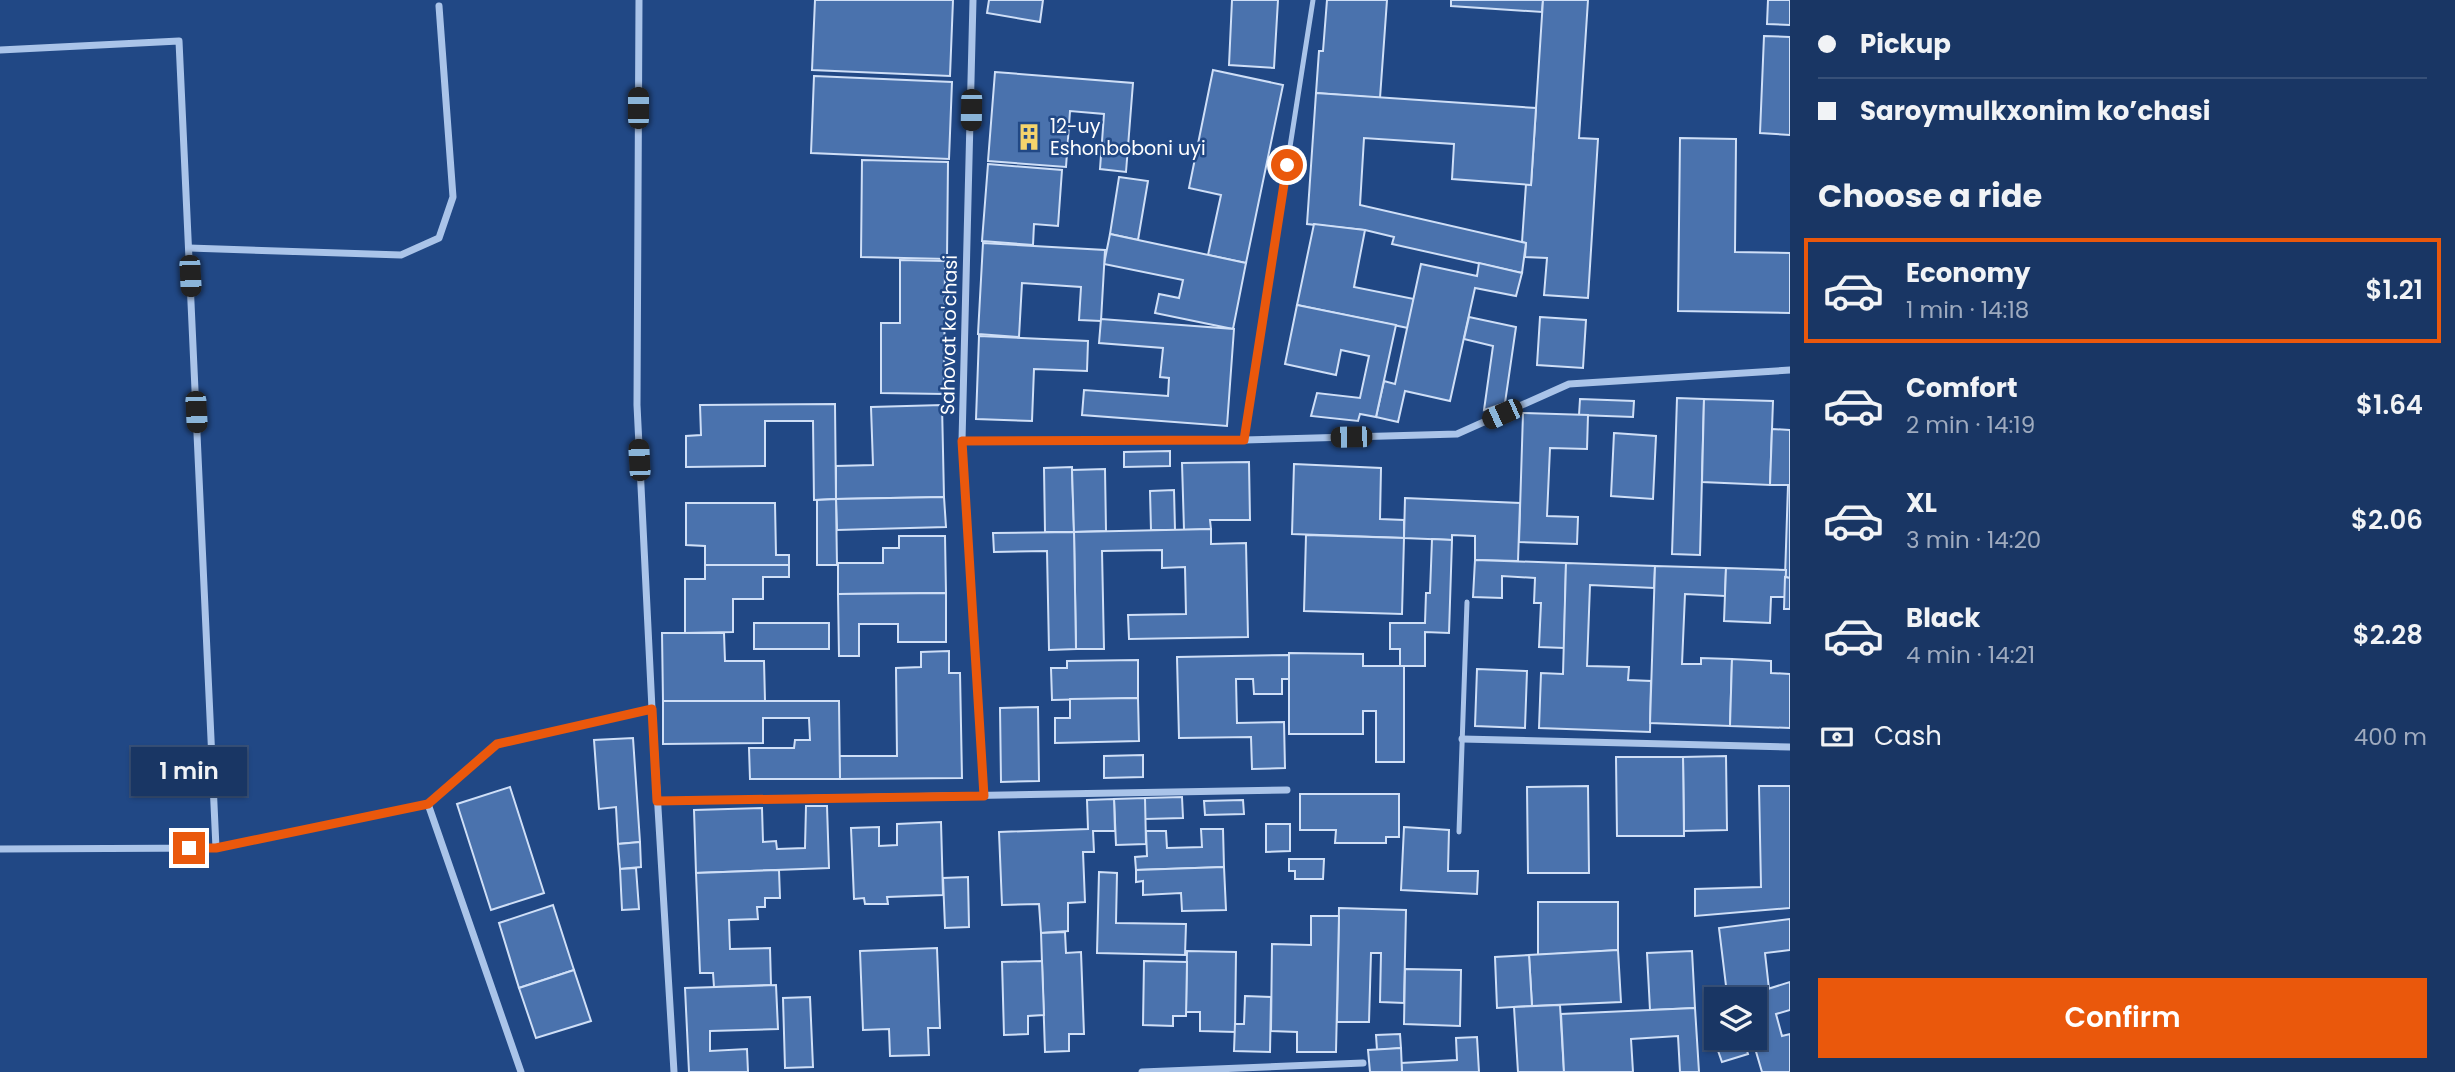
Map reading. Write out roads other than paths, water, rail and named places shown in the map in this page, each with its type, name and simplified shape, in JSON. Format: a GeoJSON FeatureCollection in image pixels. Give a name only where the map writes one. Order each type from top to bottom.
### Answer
{"type":"FeatureCollection","features":[{"type":"Feature","properties":{"kind":"street"},"geometry":{"type":"LineString","coordinates":[[639,0],[637,405],[674,1072]]}},
{"type":"Feature","properties":{"kind":"street","name":"Sahovat ko'chasi"},"geometry":{"type":"LineString","coordinates":[[973,0],[962,441],[984,796]]}},
{"type":"Feature","properties":{"kind":"street"},"geometry":{"type":"LineString","coordinates":[[189,248],[401,255],[439,238],[453,197],[439,6]]}},
{"type":"Feature","properties":{"kind":"street"},"geometry":{"type":"LineString","coordinates":[[0,50],[179,41],[216,848]]}},
{"type":"Feature","properties":{"kind":"street"},"geometry":{"type":"LineString","coordinates":[[962,441],[1244,440],[1457,434],[1569,384],[1790,370]]}},
{"type":"Feature","properties":{"kind":"street"},"geometry":{"type":"LineString","coordinates":[[1462,739],[1790,747]]}},
{"type":"Feature","properties":{"kind":"street"},"geometry":{"type":"LineString","coordinates":[[657,801],[1287,790]]}},
{"type":"Feature","properties":{"kind":"street"},"geometry":{"type":"LineString","coordinates":[[0,849],[216,848],[428,804],[521,1072]]}},
{"type":"Feature","properties":{"kind":"street"},"geometry":{"type":"LineString","coordinates":[[1142,1072],[1363,1063]]}},
{"type":"Feature","properties":{"kind":"lane"},"geometry":{"type":"LineString","coordinates":[[1244,440],[1313,0]]}},
{"type":"Feature","properties":{"kind":"lane"},"geometry":{"type":"LineString","coordinates":[[1460,832],[1467,602]]}},
{"type":"Feature","properties":{"kind":"lane"},"geometry":{"type":"LineString","coordinates":[[428,804],[497,744],[652,709]]}},
{"type":"Feature","properties":{"kind":"place","name":"12-uy Eshonboboni uyi"},"geometry":{"type":"Point","coordinates":[1029,137]}}]}
